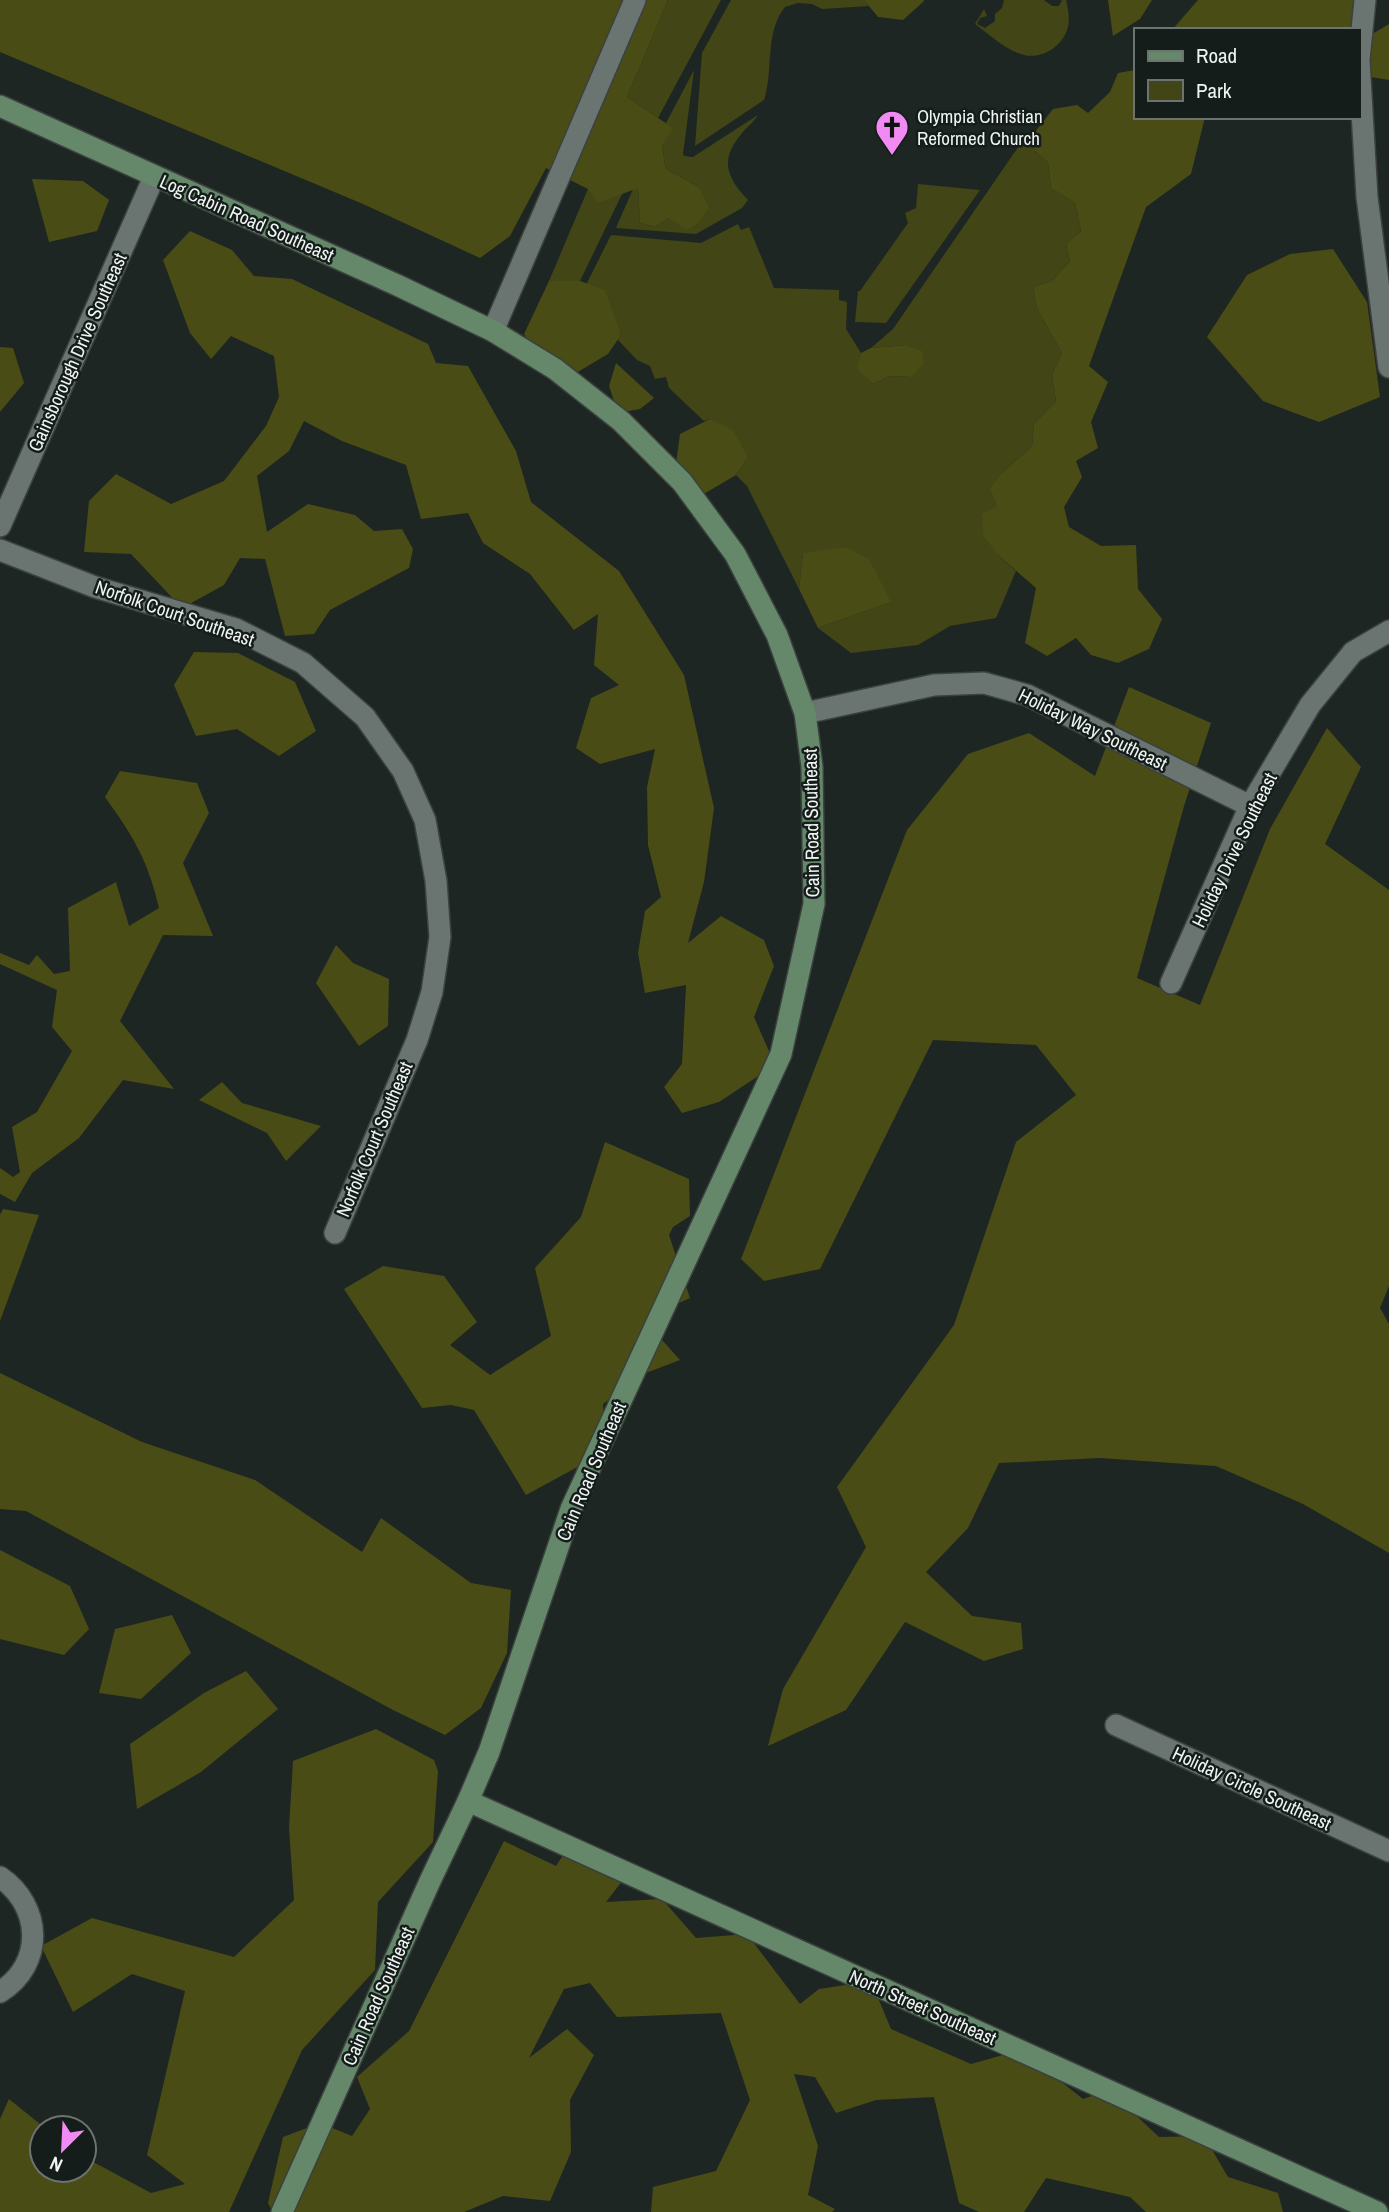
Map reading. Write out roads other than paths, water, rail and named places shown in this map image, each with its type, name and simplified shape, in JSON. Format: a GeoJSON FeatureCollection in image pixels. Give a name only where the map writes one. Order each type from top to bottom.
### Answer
{"type":"FeatureCollection","features":[{"type":"Feature","properties":{"kind":"street"},"geometry":{"type":"LineString","coordinates":[[492,331],[635,0]]}},
{"type":"Feature","properties":{"kind":"street"},"geometry":{"type":"LineString","coordinates":[[1361,40],[1365,0]]}},
{"type":"Feature","properties":{"kind":"street"},"geometry":{"type":"LineString","coordinates":[[1361,94],[1367,197],[1389,367]]}},
{"type":"Feature","properties":{"kind":"street","name":"Log Cabin Road Southeast"},"geometry":{"type":"LineString","coordinates":[[0,106],[397,285],[492,331],[555,369],[621,421],[682,482],[735,554],[777,635],[805,713]]}},
{"type":"Feature","properties":{"kind":"street","name":"Gainsborough Drive Southeast"},"geometry":{"type":"LineString","coordinates":[[0,526],[155,177]]}},
{"type":"Feature","properties":{"kind":"street","name":"Norfolk Court Southeast"},"geometry":{"type":"LineString","coordinates":[[0,550],[95,587],[236,629],[303,663],[365,718],[403,771],[425,820],[436,881],[440,937],[432,992],[417,1040],[335,1233]]}},
{"type":"Feature","properties":{"kind":"street","name":"Holiday Drive Southeast"},"geometry":{"type":"LineString","coordinates":[[1171,984],[1250,806],[1310,705],[1353,652],[1389,631]]}},
{"type":"Feature","properties":{"kind":"street","name":"Holiday Way Southeast"},"geometry":{"type":"LineString","coordinates":[[805,713],[934,685],[984,683],[1027,695],[1250,806]]}},
{"type":"Feature","properties":{"kind":"street","name":"Cain Road Southeast"},"geometry":{"type":"LineString","coordinates":[[282,2212],[489,1752],[571,1509],[781,1054],[814,904],[812,767],[805,713]]}},
{"type":"Feature","properties":{"kind":"street","name":"Holiday Circle Southeast"},"geometry":{"type":"LineString","coordinates":[[1116,1725],[1389,1851]]}},
{"type":"Feature","properties":{"kind":"street","name":"North Street Southeast"},"geometry":{"type":"LineString","coordinates":[[468,1801],[1377,2212]]}},
{"type":"Feature","properties":{"kind":"street"},"geometry":{"type":"LineString","coordinates":[[0,1877],[11,1885],[23,1900],[31,1918],[33,1937],[30,1956],[21,1973],[0,1992]]}},
{"type":"Feature","properties":{"kind":"place","name":"Olympia Christian Reformed Church"},"geometry":{"type":"Point","coordinates":[892,157]}}]}
